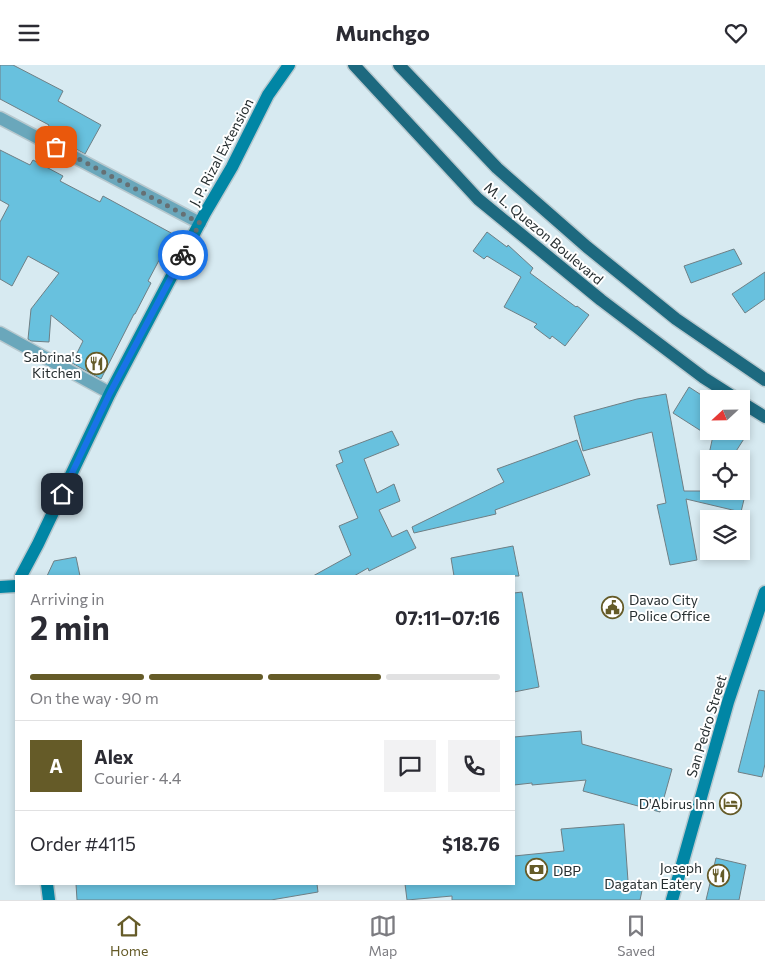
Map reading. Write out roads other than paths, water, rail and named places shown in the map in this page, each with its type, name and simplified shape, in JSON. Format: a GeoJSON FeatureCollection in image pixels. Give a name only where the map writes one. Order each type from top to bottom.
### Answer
{"type":"FeatureCollection","features":[{"type":"Feature","properties":{"kind":"main road","name":"M. L. Quezon Boulevard"},"geometry":{"type":"LineString","coordinates":[[354,65],[478,199],[601,301],[722,390]]}},
{"type":"Feature","properties":{"kind":"main road","name":"M. L. Quezon Boulevard"},"geometry":{"type":"LineString","coordinates":[[399,65],[497,167],[587,247],[676,319],[765,379]]}},
{"type":"Feature","properties":{"kind":"main road"},"geometry":{"type":"LineString","coordinates":[[750,408],[765,417]]}},
{"type":"Feature","properties":{"kind":"street","name":"J. P. Rizal Extension"},"geometry":{"type":"LineString","coordinates":[[22,575],[110,393],[200,223],[232,167],[268,95],[288,65]]}},
{"type":"Feature","properties":{"kind":"street"},"geometry":{"type":"LineString","coordinates":[[0,117],[200,223]]}},
{"type":"Feature","properties":{"kind":"street"},"geometry":{"type":"LineString","coordinates":[[0,333],[110,393]]}},
{"type":"Feature","properties":{"kind":"street"},"geometry":{"type":"LineString","coordinates":[[0,587],[15,585]]}},
{"type":"Feature","properties":{"kind":"street","name":"San Pedro Street"},"geometry":{"type":"LineString","coordinates":[[672,900],[728,703],[765,591]]}},
{"type":"Feature","properties":{"kind":"street"},"geometry":{"type":"LineString","coordinates":[[47,885],[49,900]]}},
{"type":"Feature","properties":{"kind":"place","name":"Sabrina's Kitchen"},"geometry":{"type":"Point","coordinates":[97,364]}},
{"type":"Feature","properties":{"kind":"place","name":"Davao City Police Office"},"geometry":{"type":"Point","coordinates":[613,607]}},
{"type":"Feature","properties":{"kind":"place","name":"D'Abirus Inn"},"geometry":{"type":"Point","coordinates":[731,803]}},
{"type":"Feature","properties":{"kind":"place","name":"DBP"},"geometry":{"type":"Point","coordinates":[537,870]}},
{"type":"Feature","properties":{"kind":"place","name":"Joseph Dagatan Eatery"},"geometry":{"type":"Point","coordinates":[718,875]}}]}
